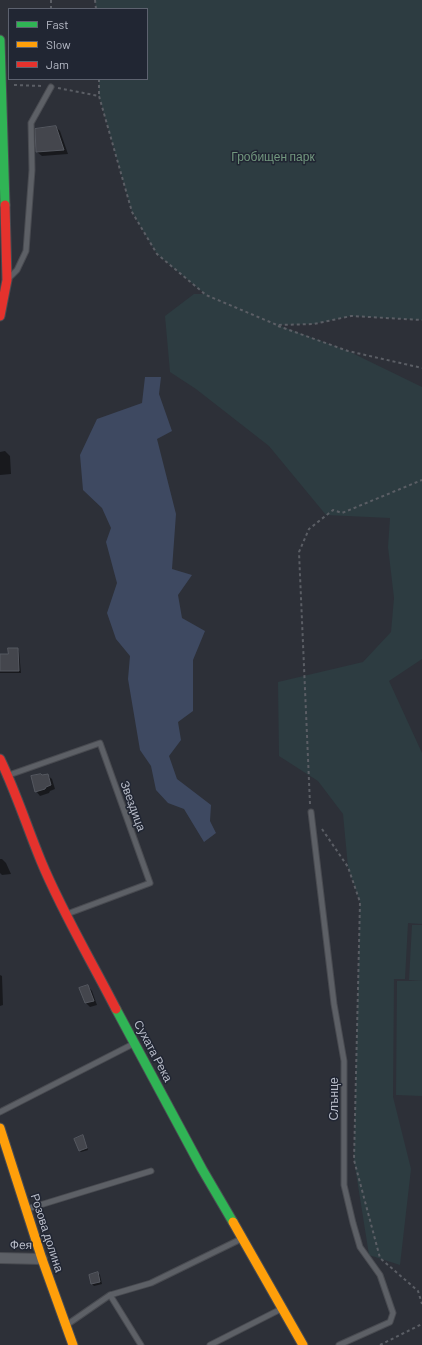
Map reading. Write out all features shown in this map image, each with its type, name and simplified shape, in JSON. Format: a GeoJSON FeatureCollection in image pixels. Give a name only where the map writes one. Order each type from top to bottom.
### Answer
{"type":"FeatureCollection","features":[{"type":"Feature","properties":{"kind":"street"},"geometry":{"type":"LineString","coordinates":[[0,40],[6,280],[0,316]]}},
{"type":"Feature","properties":{"kind":"street","name":"Сухата Река"},"geometry":{"type":"LineString","coordinates":[[0,759],[41,862],[66,914],[202,1169],[303,1345]]}},
{"type":"Feature","properties":{"kind":"street","name":"Розова долина"},"geometry":{"type":"LineString","coordinates":[[0,1128],[72,1345]]}},
{"type":"Feature","properties":{"kind":"street","name":"Фея"},"geometry":{"type":"LineString","coordinates":[[0,1258],[42,1258]]}},
{"type":"Feature","properties":{"kind":"lane"},"geometry":{"type":"LineString","coordinates":[[6,280],[17,270],[26,251],[32,170],[31,123],[51,87]]}},
{"type":"Feature","properties":{"kind":"lane","name":"Звездица"},"geometry":{"type":"LineString","coordinates":[[8,776],[100,743],[150,883],[66,914]]}},
{"type":"Feature","properties":{"kind":"lane","name":"Слънце"},"geometry":{"type":"LineString","coordinates":[[311,812],[334,1004],[344,1061],[344,1185],[360,1247],[380,1275],[393,1313],[390,1322],[339,1345]]}},
{"type":"Feature","properties":{"kind":"lane"},"geometry":{"type":"LineString","coordinates":[[0,1112],[135,1042]]}},
{"type":"Feature","properties":{"kind":"lane"},"geometry":{"type":"LineString","coordinates":[[26,1209],[151,1171]]}},
{"type":"Feature","properties":{"kind":"lane"},"geometry":{"type":"LineString","coordinates":[[65,1326],[110,1295],[151,1283],[242,1239]]}},
{"type":"Feature","properties":{"kind":"lane"},"geometry":{"type":"LineString","coordinates":[[110,1295],[141,1345]]}},
{"type":"Feature","properties":{"kind":"lane"},"geometry":{"type":"LineString","coordinates":[[210,1345],[282,1309]]}},
{"type":"Feature","properties":{"kind":"path"},"geometry":{"type":"LineString","coordinates":[[99,80],[99,96],[132,212],[157,254],[206,295],[277,325],[348,351],[422,368]]}},
{"type":"Feature","properties":{"kind":"path"},"geometry":{"type":"LineString","coordinates":[[1,85],[51,87],[99,96]]}},
{"type":"Feature","properties":{"kind":"path"},"geometry":{"type":"LineString","coordinates":[[277,325],[314,324],[351,316],[422,320]]}},
{"type":"Feature","properties":{"kind":"path"},"geometry":{"type":"LineString","coordinates":[[422,480],[342,513],[333,510],[309,529],[299,552],[311,812],[348,867],[360,902],[354,1160],[380,1258],[418,1291],[422,1304]]}},
{"type":"Feature","properties":{"kind":"path"},"geometry":{"type":"LineString","coordinates":[[380,1345],[422,1324]]}},
{"type":"Feature","properties":{"kind":"green space","name":"Гробищен парк"},"geometry":{"type":"Polygon","coordinates":[[[95,0],[422,0],[422,320],[351,316],[314,324],[278,325],[348,351],[422,387],[422,659],[389,681],[422,753],[422,924],[408,923],[405,979],[394,979],[393,1097],[411,1169],[400,1265],[369,1255],[354,1160],[360,902],[348,867],[343,814],[318,781],[279,756],[278,682],[363,662],[391,632],[394,598],[388,547],[390,518],[326,515],[269,446],[196,389],[170,372],[165,316],[194,294],[205,294],[157,254],[132,212],[99,96],[99,80],[148,80],[148,8],[96,8],[95,0]]]}},
{"type":"Feature","properties":{"kind":"green space"},"geometry":{"type":"Polygon","coordinates":[[[412,925],[422,925],[422,981],[409,980],[412,925]]]}},
{"type":"Feature","properties":{"kind":"green space"},"geometry":{"type":"Polygon","coordinates":[[[397,981],[422,981],[422,1096],[396,1095],[397,981]]]}},
{"type":"Feature","properties":{"kind":"water"},"geometry":{"type":"Polygon","coordinates":[[[145,377],[161,377],[159,394],[172,431],[157,439],[176,514],[172,569],[192,575],[178,595],[182,618],[205,631],[193,660],[193,711],[178,722],[181,740],[169,756],[177,779],[211,805],[210,821],[216,833],[204,842],[184,809],[168,803],[156,790],[151,766],[140,750],[128,679],[130,656],[116,639],[107,613],[117,583],[106,542],[111,528],[102,508],[83,490],[80,455],[97,419],[142,403],[145,377]]]}},
{"type":"Feature","properties":{"kind":"building"},"geometry":{"type":"Polygon","coordinates":[[[56,126],[64,150],[36,152],[35,129],[56,126]]]}},
{"type":"Feature","properties":{"kind":"building"},"geometry":{"type":"Polygon","coordinates":[[[8,648],[18,648],[19,671],[0,671],[0,654],[8,654],[8,648]]]}},
{"type":"Feature","properties":{"kind":"building"},"geometry":{"type":"Polygon","coordinates":[[[48,774],[51,785],[45,789],[35,792],[31,776],[48,774]]]}},
{"type":"Feature","properties":{"kind":"building"},"geometry":{"type":"Polygon","coordinates":[[[88,985],[94,1001],[85,1003],[79,988],[88,985]]]}},
{"type":"Feature","properties":{"kind":"building"},"geometry":{"type":"Polygon","coordinates":[[[83,1135],[87,1148],[79,1151],[74,1139],[83,1135]]]}},
{"type":"Feature","properties":{"kind":"building"},"geometry":{"type":"Polygon","coordinates":[[[98,1272],[100,1282],[91,1284],[89,1275],[98,1272]]]}},
{"type":"Feature","properties":{"kind":"traffic: fast"},"geometry":{"type":"LineString","coordinates":[[0,40],[5,205]]}},
{"type":"Feature","properties":{"kind":"traffic: fast"},"geometry":{"type":"LineString","coordinates":[[116,1009],[202,1169],[233,1222]]}},
{"type":"Feature","properties":{"kind":"traffic: slow"},"geometry":{"type":"LineString","coordinates":[[0,1128],[42,1259],[73,1345]]}},
{"type":"Feature","properties":{"kind":"traffic: slow"},"geometry":{"type":"LineString","coordinates":[[233,1222],[303,1345]]}},
{"type":"Feature","properties":{"kind":"traffic: jam"},"geometry":{"type":"LineString","coordinates":[[0,316],[7,280],[5,205]]}},
{"type":"Feature","properties":{"kind":"traffic: jam"},"geometry":{"type":"LineString","coordinates":[[0,759],[49,880],[116,1009]]}}]}
